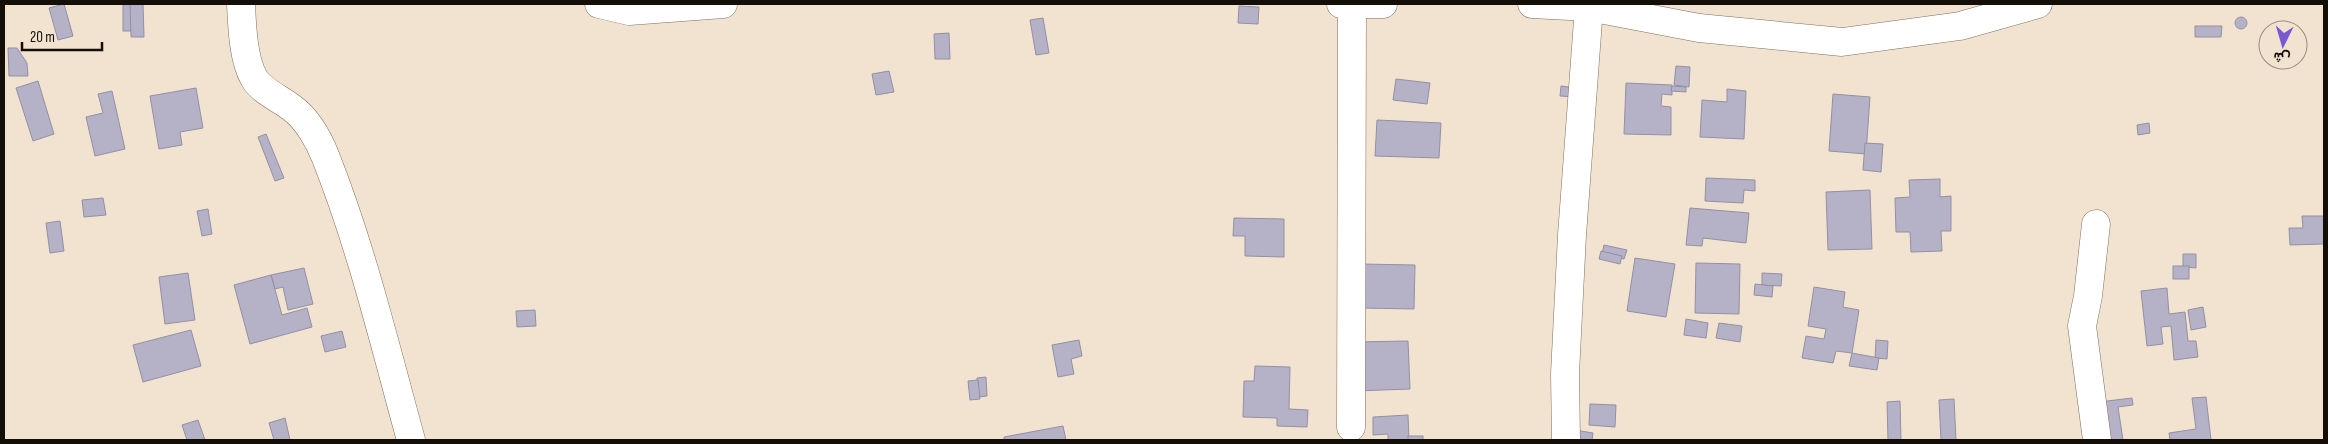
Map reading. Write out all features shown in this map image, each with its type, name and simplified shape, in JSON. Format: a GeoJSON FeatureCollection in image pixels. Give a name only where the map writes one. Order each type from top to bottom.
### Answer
{"type":"FeatureCollection","features":[{"type":"Feature","properties":{"kind":"street"},"geometry":{"type":"LineString","coordinates":[[241,4],[243,40],[254,78],[270,93],[294,109],[310,127],[326,156],[374,306],[411,440]]}},
{"type":"Feature","properties":{"kind":"street"},"geometry":{"type":"LineString","coordinates":[[599,4],[629,11],[723,4]]}},
{"type":"Feature","properties":{"kind":"street"},"geometry":{"type":"LineString","coordinates":[[1351,427],[1346,4],[1383,4]]}},
{"type":"Feature","properties":{"kind":"street"},"geometry":{"type":"LineString","coordinates":[[1532,4],[1588,7],[1699,28],[1842,42],[1960,26],[2038,4]]}},
{"type":"Feature","properties":{"kind":"street"},"geometry":{"type":"LineString","coordinates":[[1566,440],[1565,374],[1572,235],[1588,7]]}},
{"type":"Feature","properties":{"kind":"street"},"geometry":{"type":"LineString","coordinates":[[2096,224],[2088,296],[2082,326],[2097,440]]}},
{"type":"Feature","properties":{"kind":"building"},"geometry":{"type":"Polygon","coordinates":[[[64,4],[73,36],[58,40],[49,8],[64,4]]]}},
{"type":"Feature","properties":{"kind":"building"},"geometry":{"type":"Polygon","coordinates":[[[123,4],[133,4],[133,31],[123,31],[123,4]]]}},
{"type":"Feature","properties":{"kind":"building"},"geometry":{"type":"Polygon","coordinates":[[[130,4],[143,4],[144,37],[131,37],[130,4]]]}},
{"type":"Feature","properties":{"kind":"building"},"geometry":{"type":"Polygon","coordinates":[[[1239,6],[1259,7],[1258,24],[1238,23],[1239,6]]]}},
{"type":"Feature","properties":{"kind":"building"},"geometry":{"type":"Polygon","coordinates":[[[2239,17],[2243,17],[2247,23],[2243,29],[2239,29],[2235,25],[2235,21],[2239,17]]]}},
{"type":"Feature","properties":{"kind":"building"},"geometry":{"type":"Polygon","coordinates":[[[1043,18],[1049,53],[1036,55],[1030,20],[1043,18]]]}},
{"type":"Feature","properties":{"kind":"building"},"geometry":{"type":"Polygon","coordinates":[[[2195,26],[2222,26],[2221,37],[2195,37],[2195,26]]]}},
{"type":"Feature","properties":{"kind":"building"},"geometry":{"type":"Polygon","coordinates":[[[949,33],[950,59],[935,59],[934,34],[949,33]]]}},
{"type":"Feature","properties":{"kind":"building"},"geometry":{"type":"Polygon","coordinates":[[[8,48],[17,48],[27,63],[28,76],[9,76],[8,48]]]}},
{"type":"Feature","properties":{"kind":"building"},"geometry":{"type":"Polygon","coordinates":[[[1676,66],[1690,67],[1689,87],[1674,85],[1676,66]]]}},
{"type":"Feature","properties":{"kind":"building"},"geometry":{"type":"Polygon","coordinates":[[[889,71],[894,92],[876,95],[872,74],[889,71]]]}},
{"type":"Feature","properties":{"kind":"building"},"geometry":{"type":"Polygon","coordinates":[[[1396,79],[1430,83],[1427,104],[1393,100],[1396,79]]]}},
{"type":"Feature","properties":{"kind":"building"},"geometry":{"type":"Polygon","coordinates":[[[38,81],[54,134],[33,141],[16,88],[38,81]]]}},
{"type":"Feature","properties":{"kind":"building"},"geometry":{"type":"Polygon","coordinates":[[[1626,83],[1672,85],[1672,95],[1662,94],[1661,106],[1671,107],[1671,135],[1624,134],[1626,83]]]}},
{"type":"Feature","properties":{"kind":"building"},"geometry":{"type":"Polygon","coordinates":[[[1561,86],[1577,88],[1576,97],[1560,96],[1561,86]]]}},
{"type":"Feature","properties":{"kind":"building"},"geometry":{"type":"Polygon","coordinates":[[[1672,86],[1686,87],[1686,92],[1671,91],[1672,86]]]}},
{"type":"Feature","properties":{"kind":"building"},"geometry":{"type":"Polygon","coordinates":[[[196,88],[203,128],[180,132],[182,145],[159,149],[150,96],[196,88]]]}},
{"type":"Feature","properties":{"kind":"building"},"geometry":{"type":"Polygon","coordinates":[[[1727,89],[1746,91],[1744,139],[1700,137],[1702,100],[1727,102],[1727,89]]]}},
{"type":"Feature","properties":{"kind":"building"},"geometry":{"type":"Polygon","coordinates":[[[112,91],[125,149],[95,156],[86,117],[103,113],[98,94],[112,91]]]}},
{"type":"Feature","properties":{"kind":"building"},"geometry":{"type":"Polygon","coordinates":[[[1833,94],[1870,97],[1866,154],[1829,151],[1833,94]]]}},
{"type":"Feature","properties":{"kind":"building"},"geometry":{"type":"Polygon","coordinates":[[[1377,120],[1441,123],[1439,158],[1375,156],[1377,120]]]}},
{"type":"Feature","properties":{"kind":"building"},"geometry":{"type":"Polygon","coordinates":[[[2149,123],[2150,133],[2138,135],[2137,125],[2149,123]]]}},
{"type":"Feature","properties":{"kind":"building"},"geometry":{"type":"Polygon","coordinates":[[[266,134],[284,178],[275,181],[258,137],[266,134]]]}},
{"type":"Feature","properties":{"kind":"building"},"geometry":{"type":"Polygon","coordinates":[[[1865,143],[1883,144],[1881,172],[1863,170],[1865,143]]]}},
{"type":"Feature","properties":{"kind":"building"},"geometry":{"type":"Polygon","coordinates":[[[1706,178],[1755,180],[1755,191],[1744,190],[1743,203],[1705,201],[1706,178]]]}},
{"type":"Feature","properties":{"kind":"building"},"geometry":{"type":"Polygon","coordinates":[[[1940,179],[1940,197],[1951,196],[1951,231],[1941,231],[1942,251],[1911,252],[1910,232],[1896,232],[1895,198],[1910,197],[1909,180],[1940,179]]]}},
{"type":"Feature","properties":{"kind":"building"},"geometry":{"type":"Polygon","coordinates":[[[1870,190],[1872,249],[1828,250],[1826,192],[1870,190]]]}},
{"type":"Feature","properties":{"kind":"building"},"geometry":{"type":"Polygon","coordinates":[[[103,198],[106,215],[84,217],[82,200],[103,198]]]}},
{"type":"Feature","properties":{"kind":"building"},"geometry":{"type":"Polygon","coordinates":[[[1690,208],[1749,213],[1746,243],[1703,238],[1702,246],[1686,245],[1690,208]]]}},
{"type":"Feature","properties":{"kind":"building"},"geometry":{"type":"Polygon","coordinates":[[[208,209],[212,234],[202,236],[197,211],[208,209]]]}},
{"type":"Feature","properties":{"kind":"building"},"geometry":{"type":"Polygon","coordinates":[[[2302,216],[2324,216],[2324,244],[2290,245],[2289,228],[2303,228],[2302,216]]]}},
{"type":"Feature","properties":{"kind":"building"},"geometry":{"type":"Polygon","coordinates":[[[1234,218],[1284,219],[1284,257],[1245,256],[1245,236],[1233,236],[1234,218]]]}},
{"type":"Feature","properties":{"kind":"building"},"geometry":{"type":"Polygon","coordinates":[[[60,221],[64,251],[50,253],[46,223],[60,221]]]}},
{"type":"Feature","properties":{"kind":"building"},"geometry":{"type":"Polygon","coordinates":[[[1604,245],[1627,250],[1624,259],[1602,254],[1604,245]]]}},
{"type":"Feature","properties":{"kind":"building"},"geometry":{"type":"Polygon","coordinates":[[[1601,251],[1622,256],[1620,264],[1599,259],[1601,251]]]}},
{"type":"Feature","properties":{"kind":"building"},"geometry":{"type":"Polygon","coordinates":[[[2183,254],[2196,254],[2196,268],[2183,267],[2183,254]]]}},
{"type":"Feature","properties":{"kind":"building"},"geometry":{"type":"Polygon","coordinates":[[[1635,258],[1675,264],[1666,317],[1627,311],[1635,258]]]}},
{"type":"Feature","properties":{"kind":"building"},"geometry":{"type":"Polygon","coordinates":[[[1696,263],[1740,264],[1739,314],[1695,313],[1696,263]]]}},
{"type":"Feature","properties":{"kind":"building"},"geometry":{"type":"Polygon","coordinates":[[[1361,264],[1415,265],[1414,309],[1360,308],[1361,264]]]}},
{"type":"Feature","properties":{"kind":"building"},"geometry":{"type":"Polygon","coordinates":[[[2173,266],[2189,266],[2189,279],[2173,279],[2173,266]]]}},
{"type":"Feature","properties":{"kind":"building"},"geometry":{"type":"Polygon","coordinates":[[[304,268],[313,304],[288,310],[283,287],[275,289],[271,275],[304,268]]]}},
{"type":"Feature","properties":{"kind":"building"},"geometry":{"type":"Polygon","coordinates":[[[188,273],[195,320],[165,324],[159,277],[188,273]]]}},
{"type":"Feature","properties":{"kind":"building"},"geometry":{"type":"Polygon","coordinates":[[[1762,273],[1782,274],[1781,286],[1762,285],[1762,273]]]}},
{"type":"Feature","properties":{"kind":"building"},"geometry":{"type":"Polygon","coordinates":[[[271,275],[282,315],[307,308],[312,327],[250,344],[234,285],[271,275]]]}},
{"type":"Feature","properties":{"kind":"building"},"geometry":{"type":"Polygon","coordinates":[[[1755,284],[1773,286],[1772,297],[1754,295],[1755,284]]]}},
{"type":"Feature","properties":{"kind":"building"},"geometry":{"type":"Polygon","coordinates":[[[1814,287],[1845,292],[1843,307],[1859,310],[1852,353],[1836,351],[1833,363],[1802,358],[1806,336],[1824,339],[1826,329],[1808,326],[1814,287]]]}},
{"type":"Feature","properties":{"kind":"building"},"geometry":{"type":"Polygon","coordinates":[[[2167,288],[2169,314],[2185,312],[2188,341],[2196,341],[2198,357],[2174,360],[2171,326],[2161,327],[2163,344],[2147,346],[2141,291],[2167,288]]]}},
{"type":"Feature","properties":{"kind":"building"},"geometry":{"type":"Polygon","coordinates":[[[2203,307],[2206,327],[2191,330],[2188,310],[2203,307]]]}},
{"type":"Feature","properties":{"kind":"building"},"geometry":{"type":"Polygon","coordinates":[[[535,310],[536,326],[517,327],[516,311],[535,310]]]}},
{"type":"Feature","properties":{"kind":"building"},"geometry":{"type":"Polygon","coordinates":[[[1686,319],[1708,323],[1706,338],[1684,335],[1686,319]]]}},
{"type":"Feature","properties":{"kind":"building"},"geometry":{"type":"Polygon","coordinates":[[[1719,323],[1742,326],[1740,342],[1716,338],[1719,323]]]}},
{"type":"Feature","properties":{"kind":"building"},"geometry":{"type":"Polygon","coordinates":[[[191,330],[201,366],[143,382],[133,345],[191,330]]]}},
{"type":"Feature","properties":{"kind":"building"},"geometry":{"type":"Polygon","coordinates":[[[342,331],[346,347],[325,352],[321,336],[342,331]]]}},
{"type":"Feature","properties":{"kind":"building"},"geometry":{"type":"Polygon","coordinates":[[[1079,340],[1082,356],[1071,359],[1074,374],[1058,377],[1052,345],[1079,340]]]}},
{"type":"Feature","properties":{"kind":"building"},"geometry":{"type":"Polygon","coordinates":[[[1876,340],[1888,341],[1887,359],[1875,358],[1876,340]]]}},
{"type":"Feature","properties":{"kind":"building"},"geometry":{"type":"Polygon","coordinates":[[[1408,341],[1410,389],[1355,391],[1354,342],[1408,341]]]}},
{"type":"Feature","properties":{"kind":"building"},"geometry":{"type":"Polygon","coordinates":[[[1852,353],[1879,358],[1877,370],[1849,366],[1852,353]]]}},
{"type":"Feature","properties":{"kind":"building"},"geometry":{"type":"Polygon","coordinates":[[[1255,366],[1290,367],[1289,409],[1308,410],[1307,427],[1277,426],[1277,418],[1243,417],[1244,381],[1254,381],[1255,366]]]}},
{"type":"Feature","properties":{"kind":"building"},"geometry":{"type":"Polygon","coordinates":[[[986,377],[987,396],[978,397],[977,378],[986,377]]]}},
{"type":"Feature","properties":{"kind":"building"},"geometry":{"type":"Polygon","coordinates":[[[978,380],[980,399],[970,400],[968,381],[978,380]]]}},
{"type":"Feature","properties":{"kind":"building"},"geometry":{"type":"Polygon","coordinates":[[[2206,397],[2211,440],[2170,440],[2169,433],[2196,429],[2192,398],[2206,397]]]}},
{"type":"Feature","properties":{"kind":"building"},"geometry":{"type":"Polygon","coordinates":[[[2132,398],[2133,405],[2118,407],[2123,440],[2104,440],[2099,402],[2132,398]]]}},
{"type":"Feature","properties":{"kind":"building"},"geometry":{"type":"Polygon","coordinates":[[[1954,399],[1956,440],[1941,440],[1939,400],[1954,399]]]}},
{"type":"Feature","properties":{"kind":"building"},"geometry":{"type":"Polygon","coordinates":[[[1900,401],[1901,440],[1888,440],[1887,402],[1900,401]]]}},
{"type":"Feature","properties":{"kind":"building"},"geometry":{"type":"Polygon","coordinates":[[[1590,404],[1616,405],[1615,427],[1589,425],[1590,404]]]}},
{"type":"Feature","properties":{"kind":"building"},"geometry":{"type":"Polygon","coordinates":[[[1408,415],[1409,440],[1388,440],[1388,434],[1373,435],[1373,417],[1408,415]]]}},
{"type":"Feature","properties":{"kind":"building"},"geometry":{"type":"Polygon","coordinates":[[[285,418],[290,440],[274,440],[269,423],[285,418]]]}},
{"type":"Feature","properties":{"kind":"building"},"geometry":{"type":"Polygon","coordinates":[[[198,420],[205,440],[187,440],[182,425],[198,420]]]}},
{"type":"Feature","properties":{"kind":"building"},"geometry":{"type":"Polygon","coordinates":[[[1063,426],[1066,440],[1004,440],[1004,437],[1063,426]]]}},
{"type":"Feature","properties":{"kind":"building"},"geometry":{"type":"Polygon","coordinates":[[[1575,430],[1593,433],[1592,440],[1573,440],[1575,430]]]}},
{"type":"Feature","properties":{"kind":"building"},"geometry":{"type":"Polygon","coordinates":[[[1408,436],[1423,436],[1423,440],[1408,440],[1408,436]]]}}]}
